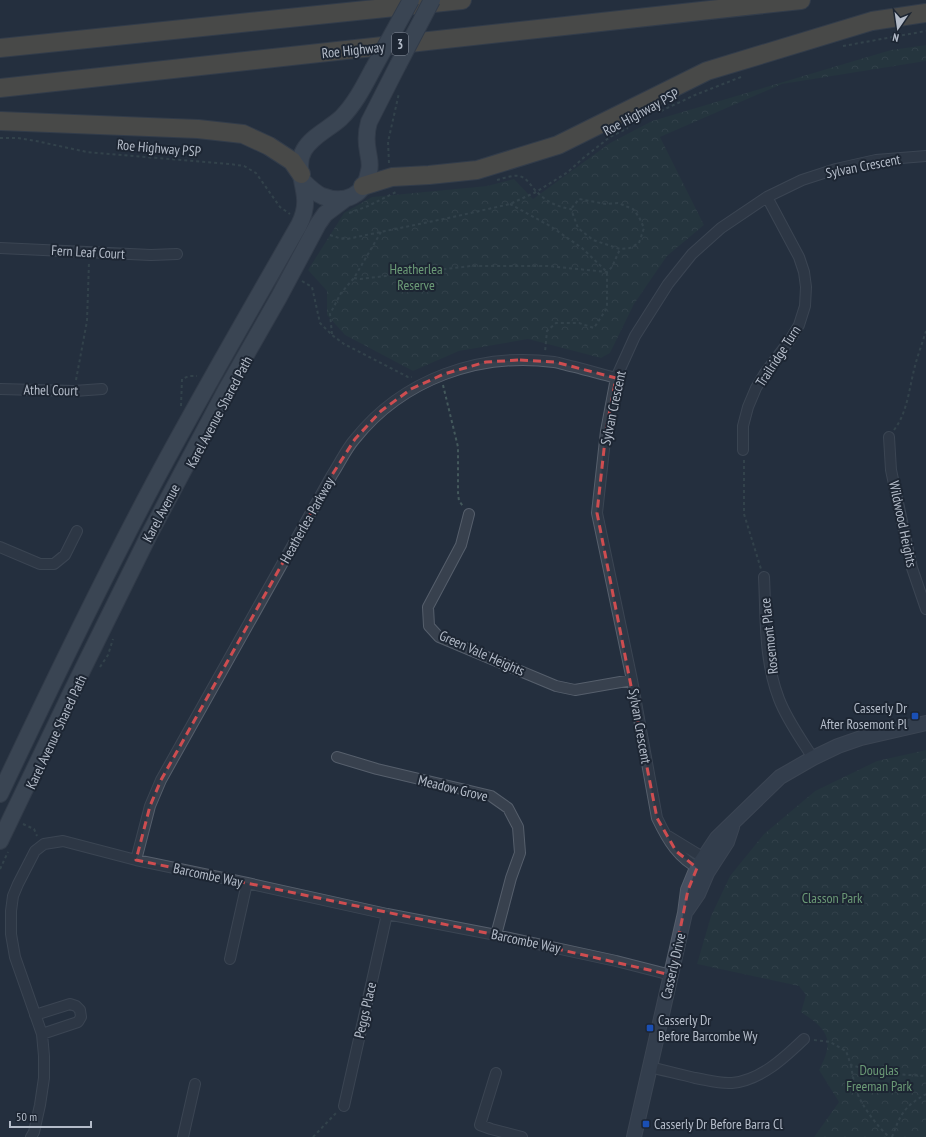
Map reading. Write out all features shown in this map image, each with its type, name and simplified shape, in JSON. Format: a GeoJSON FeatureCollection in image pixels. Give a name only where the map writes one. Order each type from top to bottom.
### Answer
{"type":"FeatureCollection","features":[{"type":"Feature","properties":{"kind":"highway"},"geometry":{"type":"LineString","coordinates":[[0,48],[462,0]]}},
{"type":"Feature","properties":{"kind":"highway","name":"Roe Highway"},"geometry":{"type":"LineString","coordinates":[[0,88],[800,0]]}},
{"type":"Feature","properties":{"kind":"highway"},"geometry":{"type":"LineString","coordinates":[[363,186],[394,184],[429,175],[477,170],[558,145],[707,71],[872,21],[926,13]]}},
{"type":"Feature","properties":{"kind":"highway"},"geometry":{"type":"LineString","coordinates":[[0,121],[198,129],[243,134],[269,146],[292,161],[302,177]]}},
{"type":"Feature","properties":{"kind":"main road","name":"Karel Avenue"},"geometry":{"type":"LineString","coordinates":[[0,794],[72,642],[157,477],[304,216],[306,200],[302,177],[301,157],[304,150],[311,141],[342,117],[353,104],[411,0]]}},
{"type":"Feature","properties":{"kind":"main road"},"geometry":{"type":"LineString","coordinates":[[363,186],[369,171],[370,163],[366,143],[366,131],[369,122],[432,0]]}},
{"type":"Feature","properties":{"kind":"main road"},"geometry":{"type":"LineString","coordinates":[[302,177],[312,190],[321,196],[345,199]]}},
{"type":"Feature","properties":{"kind":"main road","name":"Karel Avenue"},"geometry":{"type":"LineString","coordinates":[[6,834],[98,639],[165,505],[226,390],[279,297],[318,224],[325,214],[345,199],[356,194],[363,186]]}},
{"type":"Feature","properties":{"kind":"main road"},"geometry":{"type":"LineString","coordinates":[[47,696],[62,682],[86,634],[94,634],[98,639]]}},
{"type":"Feature","properties":{"kind":"street","name":"Sylvan Crescent"},"geometry":{"type":"LineString","coordinates":[[706,866],[676,851],[657,818],[632,680],[597,513],[606,431],[616,378],[635,336],[668,284],[692,254],[721,228],[767,197],[802,180],[836,168],[876,160],[926,156]]}},
{"type":"Feature","properties":{"kind":"street","name":"Trailridge Turn"},"geometry":{"type":"LineString","coordinates":[[744,450],[743,426],[753,395],[765,372],[790,340],[799,325],[806,306],[804,272],[799,257],[767,197]]}},
{"type":"Feature","properties":{"kind":"street","name":"Fern Leaf Court"},"geometry":{"type":"LineString","coordinates":[[0,248],[151,255],[177,254]]}},
{"type":"Feature","properties":{"kind":"street","name":"Heatherlea Parkway"},"geometry":{"type":"LineString","coordinates":[[136,860],[150,806],[162,780],[332,475],[355,439],[381,412],[411,389],[441,375],[486,362],[520,360],[555,362],[616,378]]}},
{"type":"Feature","properties":{"kind":"street","name":"Athel Court"},"geometry":{"type":"LineString","coordinates":[[0,389],[74,391],[102,389]]}},
{"type":"Feature","properties":{"kind":"street","name":"Wildwood Heights"},"geometry":{"type":"LineString","coordinates":[[889,437],[891,470],[912,568],[926,609]]}},
{"type":"Feature","properties":{"kind":"street","name":"Green Vale Heights"},"geometry":{"type":"LineString","coordinates":[[469,514],[461,545],[428,607],[429,626],[439,637],[556,686],[575,690],[632,680]]}},
{"type":"Feature","properties":{"kind":"street"},"geometry":{"type":"LineString","coordinates":[[0,547],[40,564],[54,564],[65,555],[77,531]]}},
{"type":"Feature","properties":{"kind":"street","name":"Rosemont Place"},"geometry":{"type":"LineString","coordinates":[[764,577],[768,654],[775,686],[787,715],[812,758]]}},
{"type":"Feature","properties":{"kind":"street","name":"Casserly Drive"},"geometry":{"type":"LineString","coordinates":[[634,1137],[685,913],[698,894],[706,866],[727,842],[734,821],[780,777],[812,758],[838,746],[861,738],[926,723]]}},
{"type":"Feature","properties":{"kind":"street","name":"Meadow Grove"},"geometry":{"type":"LineString","coordinates":[[337,757],[377,769],[491,796],[508,808],[518,827],[520,853],[511,878],[496,934]]}},
{"type":"Feature","properties":{"kind":"street","name":"Barcombe Way"},"geometry":{"type":"LineString","coordinates":[[44,844],[63,841],[136,860],[387,914],[496,934],[671,975]]}},
{"type":"Feature","properties":{"kind":"street"},"geometry":{"type":"LineString","coordinates":[[33,1135],[44,1078],[42,1034],[15,957],[11,934],[11,911],[18,884],[35,851],[44,844]]}},
{"type":"Feature","properties":{"kind":"street"},"geometry":{"type":"LineString","coordinates":[[230,959],[247,883]]}},
{"type":"Feature","properties":{"kind":"street","name":"Peggs Place"},"geometry":{"type":"LineString","coordinates":[[344,1106],[387,914]]}},
{"type":"Feature","properties":{"kind":"street"},"geometry":{"type":"LineString","coordinates":[[35,1015],[70,1004],[76,1006],[80,1010],[81,1017],[78,1022],[42,1034]]}},
{"type":"Feature","properties":{"kind":"street"},"geometry":{"type":"LineString","coordinates":[[650,1067],[716,1082],[731,1083],[745,1080],[770,1068],[790,1053],[804,1039]]}},
{"type":"Feature","properties":{"kind":"street"},"geometry":{"type":"LineString","coordinates":[[496,1073],[480,1125],[522,1137]]}},
{"type":"Feature","properties":{"kind":"street"},"geometry":{"type":"LineString","coordinates":[[183,1137],[195,1084]]}},
{"type":"Feature","properties":{"kind":"path"},"geometry":{"type":"LineString","coordinates":[[840,46],[926,31]]}},
{"type":"Feature","properties":{"kind":"path","name":"Roe Highway PSP"},"geometry":{"type":"LineString","coordinates":[[660,112],[696,94],[744,76]]}},
{"type":"Feature","properties":{"kind":"path"},"geometry":{"type":"LineString","coordinates":[[344,215],[368,206],[394,184],[389,162],[388,142],[400,89]]}},
{"type":"Feature","properties":{"kind":"path","name":"Roe Highway PSP"},"geometry":{"type":"LineString","coordinates":[[330,235],[347,239],[510,204],[536,192],[568,172],[610,137],[633,125]]}},
{"type":"Feature","properties":{"kind":"path","name":"Roe Highway PSP"},"geometry":{"type":"LineString","coordinates":[[0,138],[18,138],[87,152],[244,166],[256,173],[280,207],[295,216]]}},
{"type":"Feature","properties":{"kind":"path"},"geometry":{"type":"LineString","coordinates":[[536,192],[557,206],[571,209]]}},
{"type":"Feature","properties":{"kind":"path"},"geometry":{"type":"LineString","coordinates":[[579,199],[606,204],[618,203],[633,209],[644,228],[638,243],[630,248],[620,249],[593,240],[578,228],[571,209],[579,199]]}},
{"type":"Feature","properties":{"kind":"path"},"geometry":{"type":"LineString","coordinates":[[510,204],[550,226],[582,248],[607,272]]}},
{"type":"Feature","properties":{"kind":"path"},"geometry":{"type":"LineString","coordinates":[[332,335],[330,314],[341,293],[354,278],[380,232]]}},
{"type":"Feature","properties":{"kind":"path"},"geometry":{"type":"LineString","coordinates":[[544,361],[546,331],[556,323],[579,323],[594,328],[607,308],[607,272],[612,267],[620,249]]}},
{"type":"Feature","properties":{"kind":"path"},"geometry":{"type":"LineString","coordinates":[[354,278],[360,279],[471,266],[548,266],[607,272]]}},
{"type":"Feature","properties":{"kind":"path"},"geometry":{"type":"LineString","coordinates":[[74,391],[87,321],[88,268]]}},
{"type":"Feature","properties":{"kind":"path"},"geometry":{"type":"LineString","coordinates":[[305,275],[302,281],[312,287],[320,323],[332,335],[344,344],[408,377],[417,377]]}},
{"type":"Feature","properties":{"kind":"path"},"geometry":{"type":"LineString","coordinates":[[889,437],[899,424],[904,412],[914,368],[926,331]]}},
{"type":"Feature","properties":{"kind":"path"},"geometry":{"type":"LineString","coordinates":[[441,375],[458,447],[458,484],[460,501],[469,514]]}},
{"type":"Feature","properties":{"kind":"path"},"geometry":{"type":"LineString","coordinates":[[744,450],[744,514],[764,577]]}},
{"type":"Feature","properties":{"kind":"path","name":"Karel Avenue Shared Path"},"geometry":{"type":"LineString","coordinates":[[96,672],[108,655],[114,635]]}},
{"type":"Feature","properties":{"kind":"path"},"geometry":{"type":"LineString","coordinates":[[0,868],[6,834],[34,829],[38,838],[44,844]]}},
{"type":"Feature","properties":{"kind":"path"},"geometry":{"type":"LineString","coordinates":[[804,1039],[830,1042],[846,1052],[851,1065],[857,1092],[867,1111],[889,1137]]}},
{"type":"Feature","properties":{"kind":"path"},"geometry":{"type":"LineString","coordinates":[[851,1065],[879,1073],[926,1076]]}},
{"type":"Feature","properties":{"kind":"path"},"geometry":{"type":"LineString","coordinates":[[892,1137],[904,1110],[926,1094]]}},
{"type":"Feature","properties":{"kind":"path"},"geometry":{"type":"LineString","coordinates":[[313,1137],[344,1106]]}},
{"type":"Feature","properties":{"kind":"highlighted area"},"geometry":{"type":"Polygon","coordinates":[[[520,360],[555,362],[616,378],[606,431],[597,513],[657,818],[676,851],[697,868],[688,890],[671,975],[496,935],[136,860],[150,806],[161,780],[332,475],[355,439],[381,411],[411,389],[444,374],[486,362],[520,360]]]}},
{"type":"Feature","properties":{"kind":"green space","name":"Heatherlea Reserve"},"geometry":{"type":"Polygon","coordinates":[[[926,45],[926,61],[782,84],[660,137],[704,225],[667,256],[634,304],[610,353],[601,358],[528,339],[459,351],[413,371],[345,335],[327,315],[327,291],[308,270],[344,213],[372,197],[487,186],[514,179],[533,199],[610,143],[652,121],[891,50],[926,45]]]}},
{"type":"Feature","properties":{"kind":"green space","name":"Classon Park"},"geometry":{"type":"Polygon","coordinates":[[[926,750],[926,1137],[814,1137],[839,1102],[819,1070],[824,1060],[828,1043],[824,1032],[811,1019],[801,1012],[806,995],[799,986],[697,964],[711,916],[730,876],[764,834],[815,791],[877,761],[926,750]]]}},
{"type":"Feature","properties":{"kind":"place","name":"Casserly Dr After Rosemont Pl"},"geometry":{"type":"Point","coordinates":[915,716]}},
{"type":"Feature","properties":{"kind":"place","name":"Casserly Dr Before Barcombe Wy"},"geometry":{"type":"Point","coordinates":[650,1028]}},
{"type":"Feature","properties":{"kind":"place","name":"Casserly Dr Before Barra Cl"},"geometry":{"type":"Point","coordinates":[646,1124]}},
{"type":"Feature","properties":{"kind":"park label","name":"Douglas Freeman Park"},"geometry":{"type":"Point","coordinates":[879,1078]}}]}
